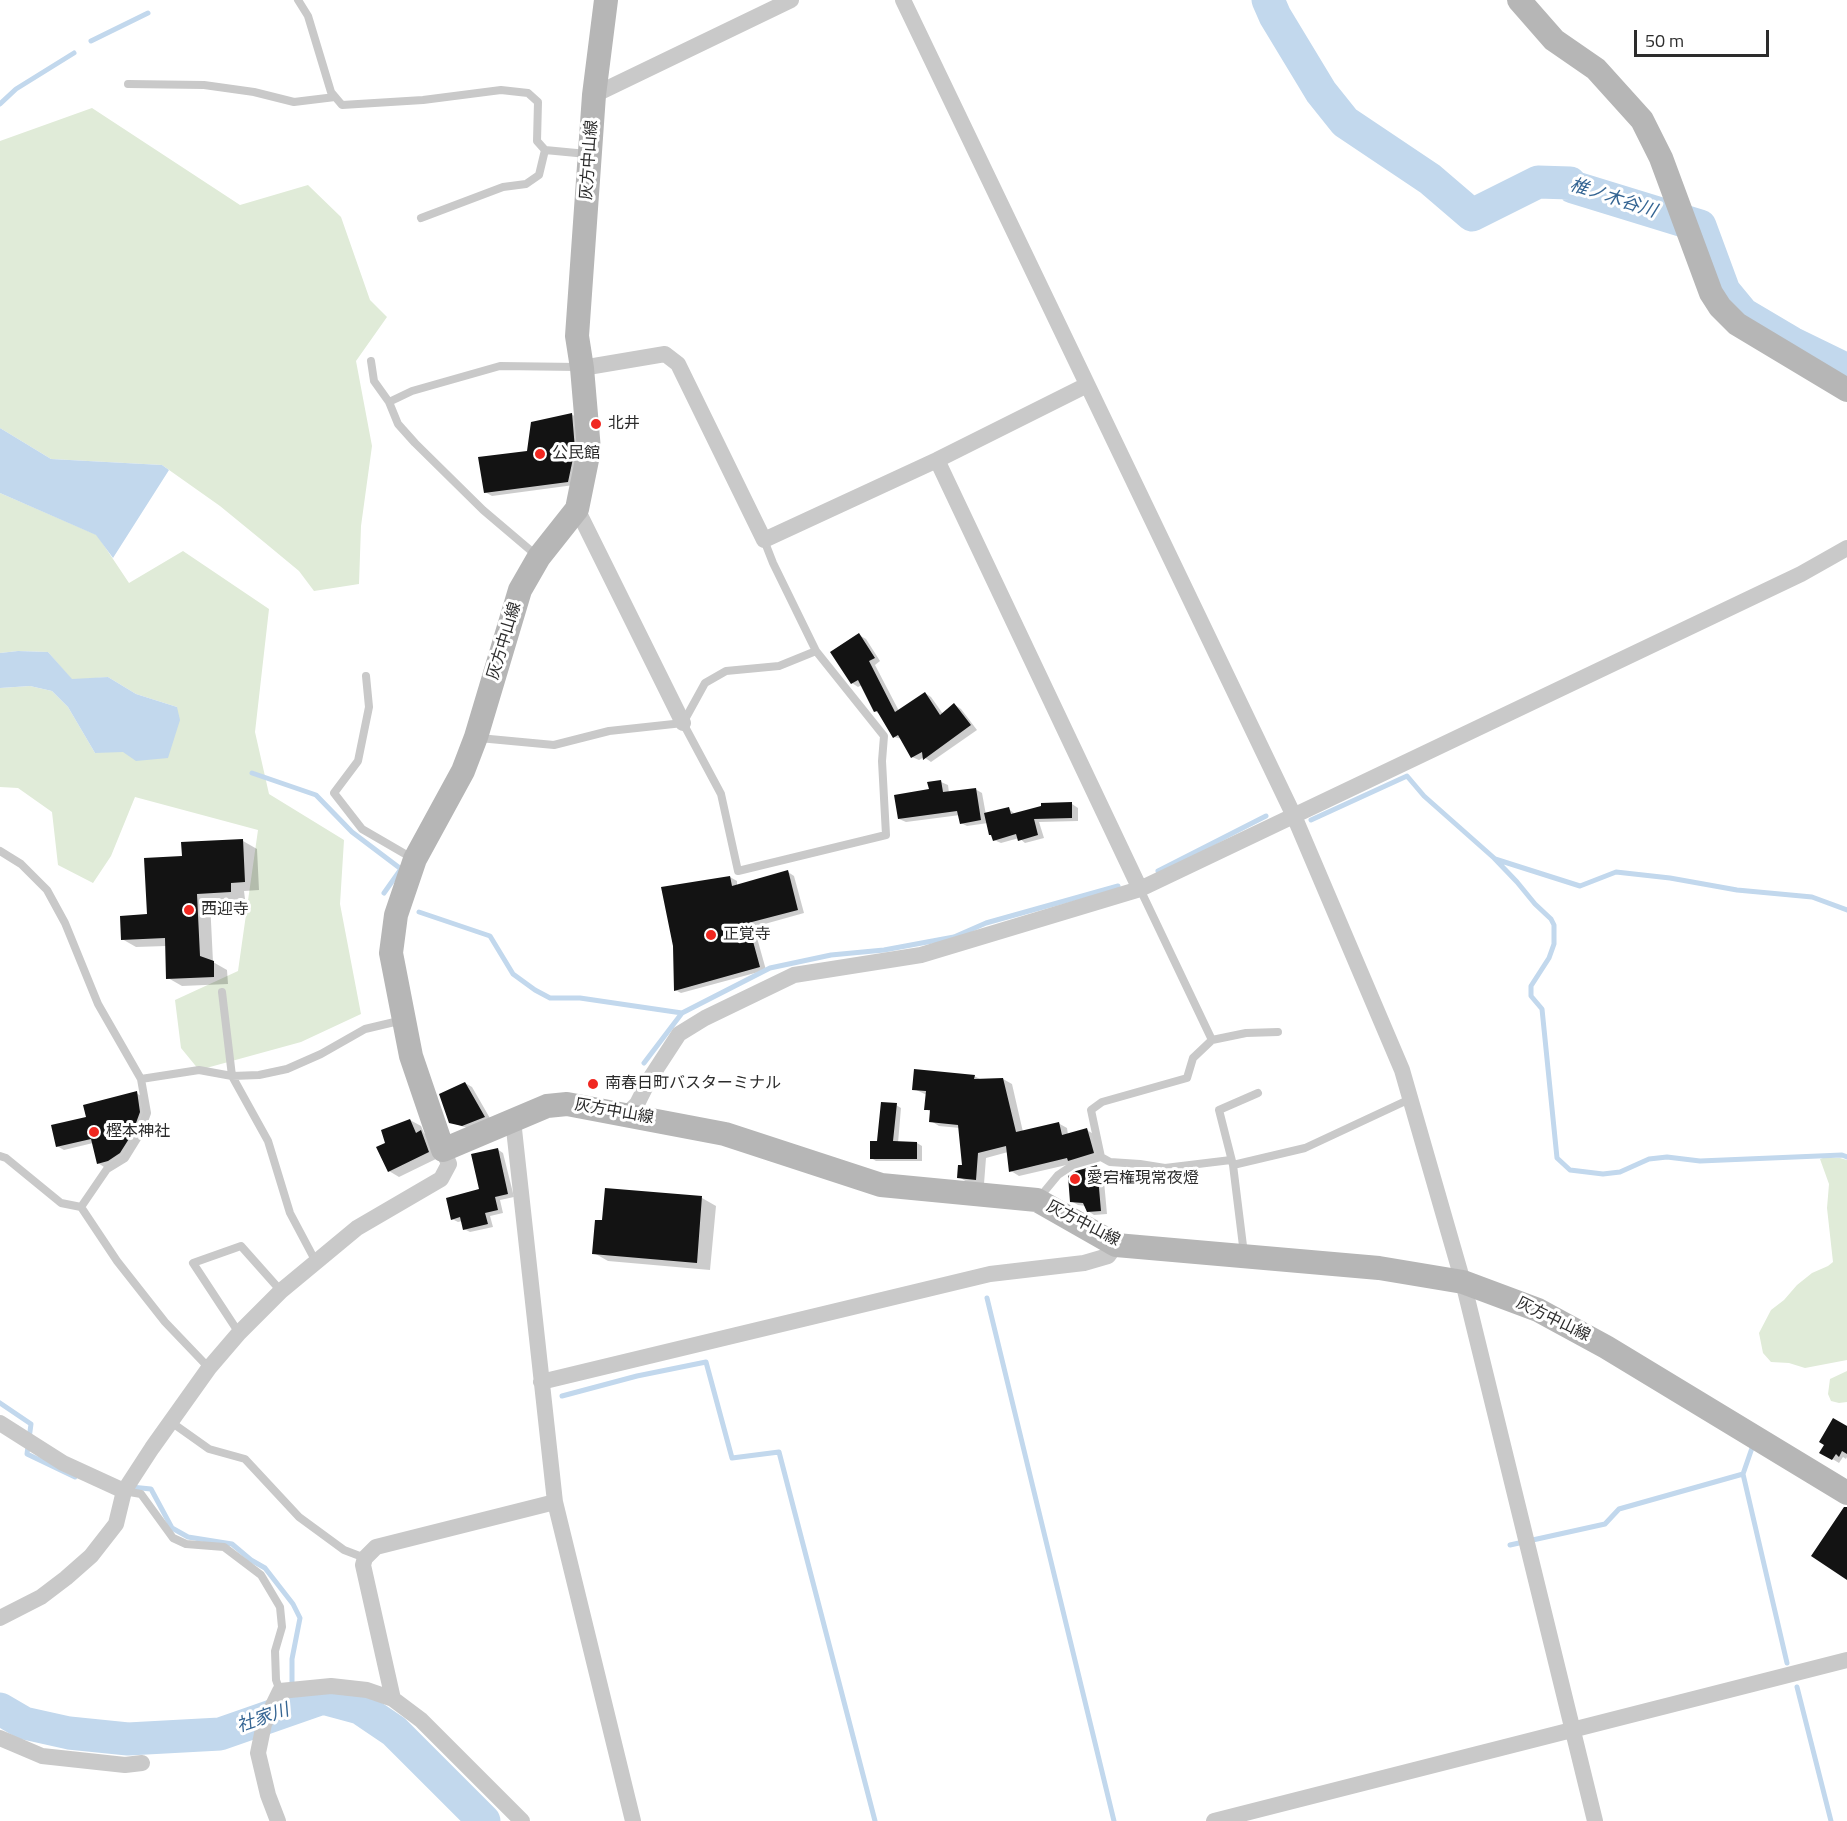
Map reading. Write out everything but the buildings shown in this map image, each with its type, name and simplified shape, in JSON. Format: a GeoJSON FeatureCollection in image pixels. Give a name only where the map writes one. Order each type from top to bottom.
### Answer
{"type":"FeatureCollection","features":[{"type":"Feature","properties":{"kind":"main road","name":"灰方中山線"},"geometry":{"type":"LineString","coordinates":[[606,0],[594,95],[577,336],[589,450],[578,509],[539,557],[520,590],[476,737],[463,771],[415,859],[396,915],[391,953],[411,1056],[443,1150],[555,1104],[567,1104],[725,1134],[881,1185],[1037,1200],[1116,1245],[1380,1268],[1463,1282],[1538,1310],[1606,1347],[1847,1493]]}},
{"type":"Feature","properties":{"kind":"main road"},"geometry":{"type":"LineString","coordinates":[[1519,0],[1554,40],[1596,69],[1642,120],[1661,158],[1711,293],[1720,307],[1737,324],[1847,390]]}},
{"type":"Feature","properties":{"kind":"street"},"geometry":{"type":"LineString","coordinates":[[594,95],[790,0]]}},
{"type":"Feature","properties":{"kind":"street"},"geometry":{"type":"LineString","coordinates":[[903,0],[1294,816],[1402,1070],[1463,1282],[1595,1821]]}},
{"type":"Feature","properties":{"kind":"street"},"geometry":{"type":"LineString","coordinates":[[582,368],[665,354],[678,364],[764,540],[937,460],[1087,385]]}},
{"type":"Feature","properties":{"kind":"street"},"geometry":{"type":"LineString","coordinates":[[937,460],[1140,889]]}},
{"type":"Feature","properties":{"kind":"street"},"geometry":{"type":"LineString","coordinates":[[578,509],[683,723]]}},
{"type":"Feature","properties":{"kind":"street"},"geometry":{"type":"LineString","coordinates":[[627,1114],[637,1104],[649,1080],[679,1034],[705,1018],[794,975],[921,955],[1140,889],[1801,574],[1847,548]]}},
{"type":"Feature","properties":{"kind":"street"},"geometry":{"type":"LineString","coordinates":[[513,1120],[555,1502],[633,1821]]}},
{"type":"Feature","properties":{"kind":"street"},"geometry":{"type":"LineString","coordinates":[[0,1618],[41,1597],[91,1556],[116,1524],[124,1491],[209,1368],[239,1333],[281,1291],[357,1228],[441,1179],[449,1164],[443,1150]]}},
{"type":"Feature","properties":{"kind":"street"},"geometry":{"type":"LineString","coordinates":[[542,1382],[990,1274],[1084,1263],[1108,1256],[1116,1245]]}},
{"type":"Feature","properties":{"kind":"street"},"geometry":{"type":"LineString","coordinates":[[0,1423],[63,1463],[124,1491]]}},
{"type":"Feature","properties":{"kind":"street"},"geometry":{"type":"LineString","coordinates":[[393,1699],[363,1565],[365,1558],[376,1546],[555,1502]]}},
{"type":"Feature","properties":{"kind":"street"},"geometry":{"type":"LineString","coordinates":[[1214,1821],[1572,1728],[1847,1660]]}},
{"type":"Feature","properties":{"kind":"street"},"geometry":{"type":"LineString","coordinates":[[278,1821],[268,1795],[258,1753],[264,1724],[280,1691],[331,1686],[367,1690],[393,1699],[421,1720],[522,1821]]}},
{"type":"Feature","properties":{"kind":"street"},"geometry":{"type":"LineString","coordinates":[[0,1738],[42,1756],[125,1765],[142,1763]]}},
{"type":"Feature","properties":{"kind":"lane"},"geometry":{"type":"LineString","coordinates":[[298,0],[308,16],[331,92],[342,105],[423,100],[501,90],[528,93],[538,102],[537,141],[545,150],[590,155]]}},
{"type":"Feature","properties":{"kind":"lane"},"geometry":{"type":"LineString","coordinates":[[128,84],[204,85],[255,92],[294,102],[335,97]]}},
{"type":"Feature","properties":{"kind":"lane"},"geometry":{"type":"LineString","coordinates":[[421,218],[503,187],[526,184],[539,175],[545,150]]}},
{"type":"Feature","properties":{"kind":"lane"},"geometry":{"type":"LineString","coordinates":[[371,361],[374,381],[389,402],[398,424],[483,510],[539,557]]}},
{"type":"Feature","properties":{"kind":"lane"},"geometry":{"type":"LineString","coordinates":[[389,402],[412,391],[500,366],[582,368]]}},
{"type":"Feature","properties":{"kind":"lane"},"geometry":{"type":"LineString","coordinates":[[683,723],[721,794],[738,871],[886,835],[882,761],[884,736],[816,651],[764,540]]}},
{"type":"Feature","properties":{"kind":"lane"},"geometry":{"type":"LineString","coordinates":[[683,723],[705,683],[726,671],[779,666],[816,651]]}},
{"type":"Feature","properties":{"kind":"lane"},"geometry":{"type":"LineString","coordinates":[[366,676],[369,707],[358,761],[334,793],[362,829],[415,859]]}},
{"type":"Feature","properties":{"kind":"lane"},"geometry":{"type":"LineString","coordinates":[[476,737],[554,745],[609,731],[683,723]]}},
{"type":"Feature","properties":{"kind":"lane"},"geometry":{"type":"LineString","coordinates":[[0,852],[21,864],[47,890],[65,923],[98,1005],[141,1079],[147,1113],[138,1137],[125,1158],[107,1169],[81,1207]]}},
{"type":"Feature","properties":{"kind":"lane"},"geometry":{"type":"LineString","coordinates":[[1140,889],[1212,1040]]}},
{"type":"Feature","properties":{"kind":"lane"},"geometry":{"type":"LineString","coordinates":[[222,992],[232,1076],[268,1141],[290,1213],[316,1262]]}},
{"type":"Feature","properties":{"kind":"lane"},"geometry":{"type":"LineString","coordinates":[[141,1079],[199,1070],[232,1076],[259,1075],[287,1069],[321,1054],[365,1029],[404,1020]]}},
{"type":"Feature","properties":{"kind":"lane"},"geometry":{"type":"LineString","coordinates":[[1101,1157],[1091,1110],[1102,1102],[1187,1078],[1193,1058],[1212,1040],[1246,1033],[1278,1032]]}},
{"type":"Feature","properties":{"kind":"lane"},"geometry":{"type":"LineString","coordinates":[[1245,1257],[1232,1162],[1219,1110],[1257,1093]]}},
{"type":"Feature","properties":{"kind":"lane"},"geometry":{"type":"LineString","coordinates":[[1037,1200],[1058,1175],[1073,1165],[1101,1157],[1110,1162],[1165,1168],[1232,1162],[1305,1148],[1410,1099]]}},
{"type":"Feature","properties":{"kind":"lane"},"geometry":{"type":"LineString","coordinates":[[0,1156],[6,1158],[61,1203],[81,1207],[117,1261],[158,1313],[209,1368]]}},
{"type":"Feature","properties":{"kind":"lane"},"geometry":{"type":"LineString","coordinates":[[239,1333],[193,1263],[241,1246],[281,1291]]}},
{"type":"Feature","properties":{"kind":"lane"},"geometry":{"type":"LineString","coordinates":[[171,1422],[209,1449],[245,1459],[299,1517],[344,1550],[365,1558]]}},
{"type":"Feature","properties":{"kind":"lane"},"geometry":{"type":"LineString","coordinates":[[124,1491],[141,1494],[173,1538],[186,1544],[224,1546],[261,1575],[280,1607],[282,1627],[275,1650],[276,1680],[280,1691]]}},
{"type":"Feature","properties":{"kind":"green space"},"geometry":{"type":"Polygon","coordinates":[[[92,108],[240,205],[308,185],[341,217],[370,300],[387,317],[356,361],[372,446],[361,526],[359,584],[314,591],[299,571],[220,506],[162,465],[51,459],[0,428],[0,141],[92,108]]]}},
{"type":"Feature","properties":{"kind":"green space"},"geometry":{"type":"Polygon","coordinates":[[[0,493],[97,535],[129,583],[183,551],[269,609],[255,732],[269,794],[344,840],[340,904],[361,1014],[301,1042],[199,1070],[181,1048],[175,1000],[238,971],[258,830],[135,797],[111,856],[93,883],[58,865],[52,812],[18,788],[0,787],[0,688],[30,686],[52,691],[68,707],[95,753],[177,707],[136,694],[108,677],[72,680],[48,652],[0,653],[0,493]]]}},
{"type":"Feature","properties":{"kind":"green space"},"geometry":{"type":"Polygon","coordinates":[[[1820,1159],[1847,1160],[1847,1360],[1805,1368],[1789,1363],[1771,1362],[1763,1353],[1759,1333],[1771,1310],[1784,1300],[1797,1285],[1812,1273],[1833,1262],[1827,1208],[1829,1184],[1820,1159]]]}},
{"type":"Feature","properties":{"kind":"green space"},"geometry":{"type":"Polygon","coordinates":[[[1847,1371],[1847,1402],[1831,1401],[1828,1394],[1830,1379],[1847,1371]]]}},
{"type":"Feature","properties":{"kind":"water"},"geometry":{"type":"Polygon","coordinates":[[[0,428],[51,459],[162,465],[169,470],[113,558],[96,535],[0,493],[0,428]]]}},
{"type":"Feature","properties":{"kind":"water"},"geometry":{"type":"Polygon","coordinates":[[[48,652],[72,679],[108,677],[136,694],[177,707],[180,720],[168,758],[136,761],[123,752],[95,753],[68,707],[52,691],[30,686],[0,688],[0,653],[48,652]]]}},
{"type":"Feature","properties":{"kind":"waterway","name":"椎ノ木谷川"},"geometry":{"type":"LineString","coordinates":[[1268,0],[1275,16],[1321,92],[1345,122],[1430,179],[1472,215],[1538,182],[1570,183],[1573,187],[1700,226],[1724,291],[1743,314],[1792,343],[1847,370]]}},
{"type":"Feature","properties":{"kind":"waterway"},"geometry":{"type":"LineString","coordinates":[[91,41],[148,13]]}},
{"type":"Feature","properties":{"kind":"waterway"},"geometry":{"type":"LineString","coordinates":[[0,104],[16,89],[74,53]]}},
{"type":"Feature","properties":{"kind":"waterway"},"geometry":{"type":"LineString","coordinates":[[252,773],[316,795],[352,832],[401,869],[384,893]]}},
{"type":"Feature","properties":{"kind":"waterway"},"geometry":{"type":"LineString","coordinates":[[1311,820],[1407,776],[1424,796],[1494,858],[1551,919],[1554,925],[1554,944],[1549,958],[1531,986],[1531,996],[1542,1009],[1557,1158],[1570,1170],[1603,1174],[1620,1172],[1649,1159],[1667,1157],[1700,1161],[1842,1155],[1847,1157]]}},
{"type":"Feature","properties":{"kind":"waterway"},"geometry":{"type":"LineString","coordinates":[[1158,871],[1266,816]]}},
{"type":"Feature","properties":{"kind":"waterway"},"geometry":{"type":"LineString","coordinates":[[1495,859],[1580,886],[1616,872],[1670,878],[1737,890],[1812,897],[1847,910]]}},
{"type":"Feature","properties":{"kind":"waterway"},"geometry":{"type":"LineString","coordinates":[[644,1063],[682,1013],[770,968],[831,955],[884,950],[954,937],[986,923],[1118,886]]}},
{"type":"Feature","properties":{"kind":"waterway"},"geometry":{"type":"LineString","coordinates":[[419,912],[490,936],[513,974],[550,998],[580,998],[682,1013]]}},
{"type":"Feature","properties":{"kind":"waterway"},"geometry":{"type":"LineString","coordinates":[[987,1298],[1114,1821]]}},
{"type":"Feature","properties":{"kind":"waterway"},"geometry":{"type":"LineString","coordinates":[[562,1396],[637,1376],[706,1362],[732,1458],[779,1452],[875,1821]]}},
{"type":"Feature","properties":{"kind":"waterway"},"geometry":{"type":"LineString","coordinates":[[0,1403],[31,1424],[27,1454],[75,1477]]}},
{"type":"Feature","properties":{"kind":"waterway"},"geometry":{"type":"LineString","coordinates":[[1752,1448],[1743,1474],[1787,1663]]}},
{"type":"Feature","properties":{"kind":"waterway"},"geometry":{"type":"LineString","coordinates":[[1510,1545],[1605,1524],[1619,1509],[1743,1474]]}},
{"type":"Feature","properties":{"kind":"waterway"},"geometry":{"type":"LineString","coordinates":[[131,1487],[151,1489],[172,1528],[188,1537],[232,1544],[265,1568],[293,1604],[300,1618],[292,1659],[292,1707]]}},
{"type":"Feature","properties":{"kind":"waterway"},"geometry":{"type":"LineString","coordinates":[[1797,1687],[1831,1821]]}},
{"type":"Feature","properties":{"kind":"waterway","name":"社家川"},"geometry":{"type":"LineString","coordinates":[[0,1709],[24,1723],[69,1733],[128,1739],[220,1734],[323,1698],[360,1708],[394,1731],[484,1821]]}},
{"type":"Feature","properties":{"kind":"place","name":"北井"},"geometry":{"type":"Point","coordinates":[596,424]}},
{"type":"Feature","properties":{"kind":"place","name":"公民館"},"geometry":{"type":"Point","coordinates":[540,454]}},
{"type":"Feature","properties":{"kind":"place","name":"西迎寺"},"geometry":{"type":"Point","coordinates":[189,910]}},
{"type":"Feature","properties":{"kind":"place","name":"正覚寺"},"geometry":{"type":"Point","coordinates":[711,935]}},
{"type":"Feature","properties":{"kind":"place","name":"南春日町バスターミナル"},"geometry":{"type":"Point","coordinates":[593,1084]}},
{"type":"Feature","properties":{"kind":"place","name":"樫本神社"},"geometry":{"type":"Point","coordinates":[94,1132]}},
{"type":"Feature","properties":{"kind":"place","name":"愛宕権現常夜燈"},"geometry":{"type":"Point","coordinates":[1075,1179]}}]}
